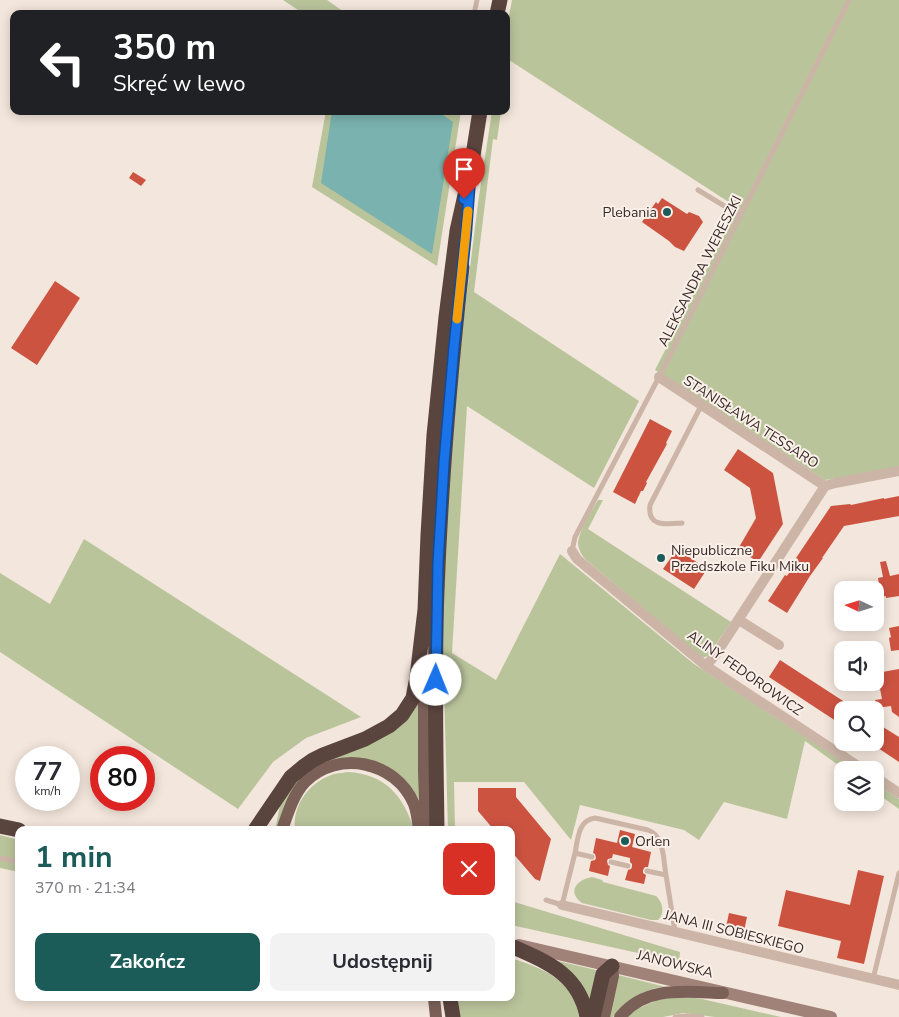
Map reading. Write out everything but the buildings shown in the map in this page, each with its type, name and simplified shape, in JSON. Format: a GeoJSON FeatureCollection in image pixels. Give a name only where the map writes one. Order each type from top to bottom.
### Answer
{"type":"FeatureCollection","features":[{"type":"Feature","properties":{"kind":"highway"},"geometry":{"type":"LineString","coordinates":[[258,826],[292,777],[313,760],[378,733],[389,726],[402,715],[413,698],[416,688],[426,610],[427,551],[434,434],[446,317],[457,231],[471,168],[479,115]]}},
{"type":"Feature","properties":{"kind":"highway"},"geometry":{"type":"LineString","coordinates":[[437,826],[436,680],[439,534],[446,431],[471,168]]}},
{"type":"Feature","properties":{"kind":"highway"},"geometry":{"type":"LineString","coordinates":[[271,826],[276,801]]}},
{"type":"Feature","properties":{"kind":"highway"},"geometry":{"type":"LineString","coordinates":[[0,826],[15,829]]}},
{"type":"Feature","properties":{"kind":"highway"},"geometry":{"type":"LineString","coordinates":[[515,947],[549,964],[567,977],[583,1000],[587,1017]]}},
{"type":"Feature","properties":{"kind":"highway"},"geometry":{"type":"LineString","coordinates":[[593,1017],[604,974],[612,966]]}},
{"type":"Feature","properties":{"kind":"highway"},"geometry":{"type":"LineString","coordinates":[[449,1001],[453,1017]]}},
{"type":"Feature","properties":{"kind":"main road"},"geometry":{"type":"LineString","coordinates":[[426,610],[424,728],[426,826]]}},
{"type":"Feature","properties":{"kind":"main road"},"geometry":{"type":"LineString","coordinates":[[285,826],[290,806],[306,782],[329,767],[356,762],[381,769],[398,781],[414,804],[418,826]]}},
{"type":"Feature","properties":{"kind":"main road","name":"JANOWSKA"},"geometry":{"type":"LineString","coordinates":[[515,946],[612,966],[831,1017]]}},
{"type":"Feature","properties":{"kind":"main road"},"geometry":{"type":"LineString","coordinates":[[604,1017],[613,976],[612,966]]}},
{"type":"Feature","properties":{"kind":"main road"},"geometry":{"type":"LineString","coordinates":[[620,1017],[636,1002],[654,994],[673,992],[723,993]]}},
{"type":"Feature","properties":{"kind":"main road"},"geometry":{"type":"LineString","coordinates":[[434,1001],[436,1017]]}},
{"type":"Feature","properties":{"kind":"main road"},"geometry":{"type":"LineString","coordinates":[[448,1001],[448,1017]]}},
{"type":"Feature","properties":{"kind":"street","name":"STANISŁAWA TESSARO"},"geometry":{"type":"LineString","coordinates":[[659,377],[825,486],[739,620],[706,666]]}},
{"type":"Feature","properties":{"kind":"street"},"geometry":{"type":"LineString","coordinates":[[825,486],[899,471]]}},
{"type":"Feature","properties":{"kind":"street","name":"ALINY FEDOROWICZ"},"geometry":{"type":"LineString","coordinates":[[572,551],[576,559],[706,666],[850,761]]}},
{"type":"Feature","properties":{"kind":"street"},"geometry":{"type":"LineString","coordinates":[[739,620],[778,645]]}},
{"type":"Feature","properties":{"kind":"street"},"geometry":{"type":"LineString","coordinates":[[884,783],[899,793]]}},
{"type":"Feature","properties":{"kind":"street","name":"JANA III SOBIESKIEGO"},"geometry":{"type":"LineString","coordinates":[[562,905],[899,985]]}},
{"type":"Feature","properties":{"kind":"lane","name":"ALEKSANDRA WERESZKI"},"geometry":{"type":"LineString","coordinates":[[572,551],[575,537],[659,377],[849,0]]}},
{"type":"Feature","properties":{"kind":"lane"},"geometry":{"type":"LineString","coordinates":[[698,190],[740,216]]}},
{"type":"Feature","properties":{"kind":"lane"},"geometry":{"type":"LineString","coordinates":[[682,523],[658,523],[652,519],[650,505],[701,406]]}},
{"type":"Feature","properties":{"kind":"lane"},"geometry":{"type":"LineString","coordinates":[[546,900],[562,905],[582,826],[585,821],[589,818],[595,818],[630,826],[653,832],[658,836],[661,843],[675,932]]}},
{"type":"Feature","properties":{"kind":"lane"},"geometry":{"type":"LineString","coordinates":[[575,854],[592,858]]}},
{"type":"Feature","properties":{"kind":"lane"},"geometry":{"type":"LineString","coordinates":[[0,858],[15,861]]}},
{"type":"Feature","properties":{"kind":"lane"},"geometry":{"type":"LineString","coordinates":[[611,862],[628,866]]}},
{"type":"Feature","properties":{"kind":"lane"},"geometry":{"type":"LineString","coordinates":[[647,871],[666,875]]}},
{"type":"Feature","properties":{"kind":"lane"},"geometry":{"type":"LineString","coordinates":[[873,980],[899,873]]}},
{"type":"Feature","properties":{"kind":"lane"},"geometry":{"type":"LineString","coordinates":[[675,1017],[702,1017]]}},
{"type":"Feature","properties":{"kind":"green space"},"geometry":{"type":"Polygon","coordinates":[[[283,0],[327,0],[341,10],[298,10],[283,0]]]}},
{"type":"Feature","properties":{"kind":"green space"},"geometry":{"type":"Polygon","coordinates":[[[512,0],[899,0],[899,467],[825,480],[655,370],[738,208],[510,61],[510,10],[512,0]]]}},
{"type":"Feature","properties":{"kind":"green space"},"geometry":{"type":"Polygon","coordinates":[[[325,115],[460,115],[437,266],[312,187],[325,115]]]}},
{"type":"Feature","properties":{"kind":"green space"},"geometry":{"type":"Polygon","coordinates":[[[491,115],[500,115],[497,140],[493,139],[474,292],[639,401],[594,488],[467,406],[452,653],[496,680],[560,554],[694,664],[842,761],[834,762],[805,741],[787,819],[724,802],[699,840],[684,830],[580,805],[571,840],[524,782],[454,782],[455,826],[448,826],[442,618],[448,466],[478,203],[491,115]]]}},
{"type":"Feature","properties":{"kind":"green space"},"geometry":{"type":"Polygon","coordinates":[[[598,500],[603,500],[588,529],[731,622],[708,656],[702,658],[585,559],[580,552],[578,544],[580,533],[598,500]]]}},
{"type":"Feature","properties":{"kind":"green space"},"geometry":{"type":"Polygon","coordinates":[[[84,539],[361,717],[306,738],[273,762],[238,809],[155,754],[155,746],[142,746],[0,652],[0,573],[50,604],[84,539]]]}},
{"type":"Feature","properties":{"kind":"green space"},"geometry":{"type":"Polygon","coordinates":[[[419,697],[421,803],[406,781],[396,772],[385,766],[360,758],[334,760],[322,764],[304,777],[289,798],[279,826],[276,826],[285,793],[306,770],[333,756],[377,740],[395,729],[407,717],[419,697]]]}},
{"type":"Feature","properties":{"kind":"green space"},"geometry":{"type":"Polygon","coordinates":[[[348,772],[361,774],[383,782],[405,807],[413,826],[295,826],[296,813],[303,797],[321,780],[348,772]]]}},
{"type":"Feature","properties":{"kind":"green space"},"geometry":{"type":"Polygon","coordinates":[[[884,789],[899,799],[899,809],[884,798],[884,789]]]}},
{"type":"Feature","properties":{"kind":"green space"},"geometry":{"type":"Polygon","coordinates":[[[0,835],[15,839],[15,871],[0,868],[0,835]]]}},
{"type":"Feature","properties":{"kind":"green space"},"geometry":{"type":"Polygon","coordinates":[[[592,877],[603,882],[656,896],[660,901],[662,915],[658,920],[651,920],[582,903],[575,895],[575,887],[582,881],[592,877]]]}},
{"type":"Feature","properties":{"kind":"green space"},"geometry":{"type":"Polygon","coordinates":[[[515,902],[680,952],[679,962],[515,926],[515,902]]]}},
{"type":"Feature","properties":{"kind":"green space"},"geometry":{"type":"Polygon","coordinates":[[[515,959],[534,966],[564,985],[571,994],[579,1017],[460,1017],[458,1001],[515,1001],[515,959]]]}},
{"type":"Feature","properties":{"kind":"green space"},"geometry":{"type":"Polygon","coordinates":[[[550,959],[600,971],[591,1009],[550,959]]]}},
{"type":"Feature","properties":{"kind":"green space"},"geometry":{"type":"Polygon","coordinates":[[[618,975],[666,987],[655,988],[638,995],[613,1017],[608,1017],[618,975]]]}},
{"type":"Feature","properties":{"kind":"green space"},"geometry":{"type":"Polygon","coordinates":[[[688,997],[781,1017],[715,1017],[683,1013],[663,1017],[627,1017],[634,1010],[660,999],[688,997]]]}},
{"type":"Feature","properties":{"kind":"water"},"geometry":{"type":"Polygon","coordinates":[[[331,115],[443,115],[453,122],[432,254],[321,183],[331,115]]]}},
{"type":"Feature","properties":{"kind":"slow traffic"},"geometry":{"type":"LineString","coordinates":[[457,319],[468,211]]}},
{"type":"Feature","properties":{"kind":"place","name":"Plebania"},"geometry":{"type":"Point","coordinates":[667,212]}},
{"type":"Feature","properties":{"kind":"place","name":"Niepubliczne Przedszkole Fiku Miku"},"geometry":{"type":"Point","coordinates":[661,558]}},
{"type":"Feature","properties":{"kind":"place","name":"Orlen"},"geometry":{"type":"Point","coordinates":[625,841]}},
{"type":"Feature","properties":{"kind":"route"},"geometry":{"type":"LineString","coordinates":[[436,680],[439,534],[446,431],[471,168],[464,199]]}}]}
